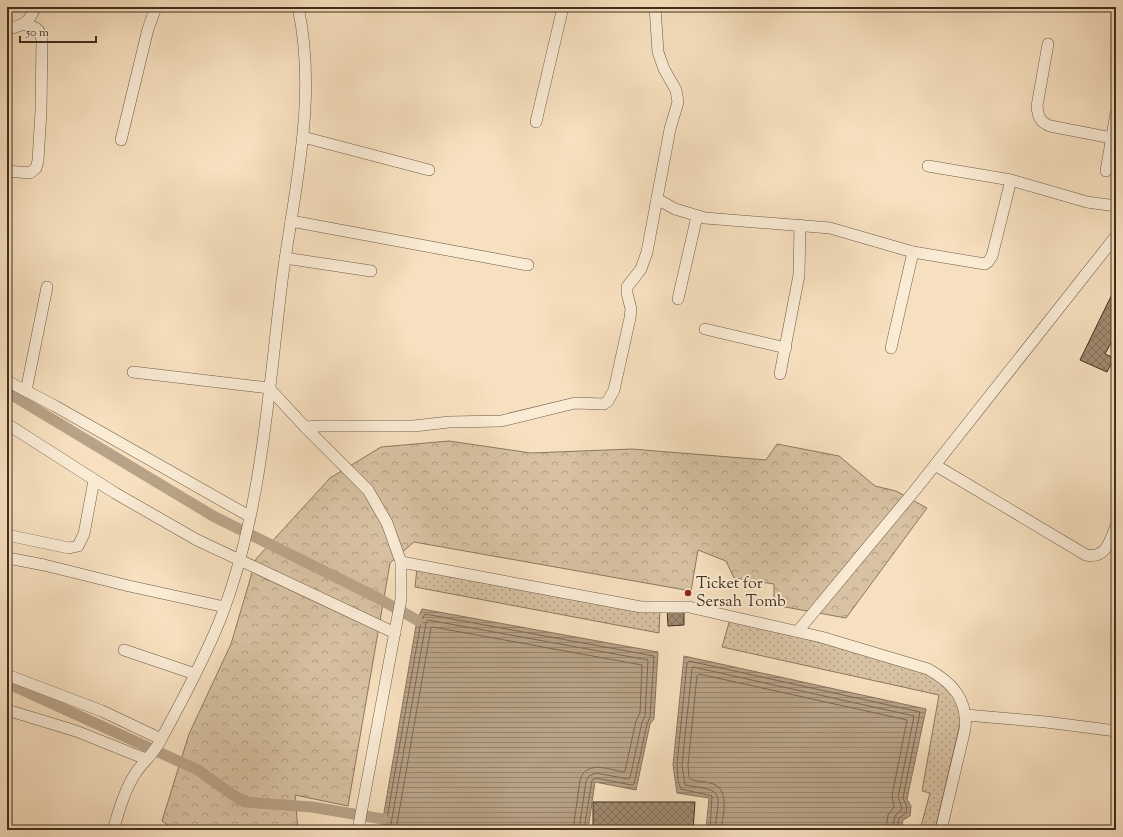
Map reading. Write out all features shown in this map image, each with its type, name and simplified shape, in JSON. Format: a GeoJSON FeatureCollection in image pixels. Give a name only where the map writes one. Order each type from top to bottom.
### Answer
{"type":"FeatureCollection","features":[{"type":"Feature","properties":{"kind":"street"},"geometry":{"type":"LineString","coordinates":[[24,25],[31,17],[35,7]]}},
{"type":"Feature","properties":{"kind":"street"},"geometry":{"type":"LineString","coordinates":[[121,140],[148,29],[156,7]]}},
{"type":"Feature","properties":{"kind":"street"},"geometry":{"type":"LineString","coordinates":[[113,830],[127,789],[135,775],[159,742],[195,674],[225,608],[240,562],[259,466],[285,258],[304,137],[307,76],[302,24],[298,7]]}},
{"type":"Feature","properties":{"kind":"street"},"geometry":{"type":"LineString","coordinates":[[536,122],[563,7]]}},
{"type":"Feature","properties":{"kind":"street"},"geometry":{"type":"LineString","coordinates":[[305,427],[414,426],[449,422],[500,421],[533,414],[563,405],[575,403],[604,404],[608,401],[614,390],[630,318],[631,309],[627,287],[644,263],[670,129],[678,102],[676,90],[664,70],[658,52],[655,7]]}},
{"type":"Feature","properties":{"kind":"street"},"geometry":{"type":"LineString","coordinates":[[7,29],[24,25],[37,28],[41,32],[42,40],[41,111],[38,160],[36,168],[30,173],[7,171]]}},
{"type":"Feature","properties":{"kind":"street"},"geometry":{"type":"LineString","coordinates":[[1048,44],[1037,106],[1038,116],[1041,122],[1050,126],[1112,138]]}},
{"type":"Feature","properties":{"kind":"street"},"geometry":{"type":"LineString","coordinates":[[1106,172],[1116,112]]}},
{"type":"Feature","properties":{"kind":"street"},"geometry":{"type":"LineString","coordinates":[[304,137],[429,170]]}},
{"type":"Feature","properties":{"kind":"street"},"geometry":{"type":"LineString","coordinates":[[928,166],[1011,180],[1087,202],[1116,206]]}},
{"type":"Feature","properties":{"kind":"street"},"geometry":{"type":"LineString","coordinates":[[657,199],[675,209],[697,216],[724,220],[800,225],[846,232],[912,252],[982,264],[988,262],[994,249],[1011,180]]}},
{"type":"Feature","properties":{"kind":"street"},"geometry":{"type":"LineString","coordinates":[[678,299],[697,216]]}},
{"type":"Feature","properties":{"kind":"street"},"geometry":{"type":"LineString","coordinates":[[291,221],[528,265]]}},
{"type":"Feature","properties":{"kind":"street"},"geometry":{"type":"LineString","coordinates":[[780,374],[799,275],[800,225]]}},
{"type":"Feature","properties":{"kind":"street"},"geometry":{"type":"LineString","coordinates":[[798,632],[935,465],[1116,236]]}},
{"type":"Feature","properties":{"kind":"street"},"geometry":{"type":"LineString","coordinates":[[891,348],[912,252]]}},
{"type":"Feature","properties":{"kind":"street"},"geometry":{"type":"LineString","coordinates":[[285,258],[371,271]]}},
{"type":"Feature","properties":{"kind":"street"},"geometry":{"type":"LineString","coordinates":[[26,391],[47,287]]}},
{"type":"Feature","properties":{"kind":"street"},"geometry":{"type":"LineString","coordinates":[[705,329],[786,348]]}},
{"type":"Feature","properties":{"kind":"street"},"geometry":{"type":"LineString","coordinates":[[134,372],[269,388],[305,427],[368,490],[387,523],[401,562],[401,599],[358,828]]}},
{"type":"Feature","properties":{"kind":"street"},"geometry":{"type":"LineString","coordinates":[[7,381],[55,406],[249,518]]}},
{"type":"Feature","properties":{"kind":"street"},"geometry":{"type":"LineString","coordinates":[[7,424],[94,480],[197,540],[240,562],[396,629]]}},
{"type":"Feature","properties":{"kind":"street"},"geometry":{"type":"LineString","coordinates":[[935,465],[1086,556],[1098,556],[1104,552],[1110,543],[1116,526]]}},
{"type":"Feature","properties":{"kind":"street"},"geometry":{"type":"LineString","coordinates":[[7,535],[69,548],[78,546],[84,534],[94,480]]}},
{"type":"Feature","properties":{"kind":"street"},"geometry":{"type":"LineString","coordinates":[[8,558],[44,565],[225,608]]}},
{"type":"Feature","properties":{"kind":"street"},"geometry":{"type":"LineString","coordinates":[[401,562],[641,607],[689,607],[798,632],[886,655],[928,669],[940,676],[950,685],[964,705],[966,715],[965,729],[941,830]]}},
{"type":"Feature","properties":{"kind":"street"},"geometry":{"type":"LineString","coordinates":[[124,650],[195,674]]}},
{"type":"Feature","properties":{"kind":"street"},"geometry":{"type":"LineString","coordinates":[[7,675],[102,711],[159,742]]}},
{"type":"Feature","properties":{"kind":"street"},"geometry":{"type":"LineString","coordinates":[[7,710],[76,731],[148,757]]}},
{"type":"Feature","properties":{"kind":"street"},"geometry":{"type":"LineString","coordinates":[[966,715],[1046,722],[1116,731]]}},
{"type":"Feature","properties":{"kind":"green space"},"geometry":{"type":"Polygon","coordinates":[[[449,441],[531,453],[632,449],[766,460],[777,444],[839,456],[875,486],[896,491],[927,508],[846,618],[774,605],[774,584],[734,578],[726,561],[698,550],[691,591],[414,542],[390,563],[348,806],[295,795],[298,830],[175,830],[162,821],[189,734],[231,644],[256,559],[330,478],[381,447],[449,441]]]}},
{"type":"Feature","properties":{"kind":"green space"},"geometry":{"type":"Polygon","coordinates":[[[417,568],[660,606],[659,633],[415,587],[417,568]]]}},
{"type":"Feature","properties":{"kind":"green space"},"geometry":{"type":"Polygon","coordinates":[[[730,619],[896,662],[938,679],[957,697],[961,720],[935,830],[920,830],[930,793],[922,791],[939,695],[722,647],[730,619]]]}},
{"type":"Feature","properties":{"kind":"water"},"geometry":{"type":"Polygon","coordinates":[[[422,609],[658,652],[654,719],[650,724],[636,790],[595,782],[588,830],[381,830],[417,620],[422,609]]]}},
{"type":"Feature","properties":{"kind":"water"},"geometry":{"type":"Polygon","coordinates":[[[684,656],[926,709],[907,799],[911,806],[910,816],[903,820],[901,830],[706,830],[709,798],[677,793],[673,765],[684,656]]]}},
{"type":"Feature","properties":{"kind":"building"},"geometry":{"type":"Polygon","coordinates":[[[1116,286],[1116,343],[1112,341],[1105,354],[1114,358],[1107,372],[1080,360],[1116,286]]]}},
{"type":"Feature","properties":{"kind":"building"},"geometry":{"type":"Polygon","coordinates":[[[684,608],[684,625],[668,626],[667,609],[684,608]]]}},
{"type":"Feature","properties":{"kind":"building"},"geometry":{"type":"Polygon","coordinates":[[[593,802],[695,802],[693,830],[593,830],[593,802]]]}},
{"type":"Feature","properties":{"kind":"waterway"},"geometry":{"type":"LineString","coordinates":[[7,392],[213,516],[376,597],[417,620]]}},
{"type":"Feature","properties":{"kind":"waterway"},"geometry":{"type":"LineString","coordinates":[[7,683],[198,770],[245,802],[312,807],[383,819]]}},
{"type":"Feature","properties":{"kind":"place","name":"Ticket for Sersah Tomb"},"geometry":{"type":"Point","coordinates":[688,593]}}]}
